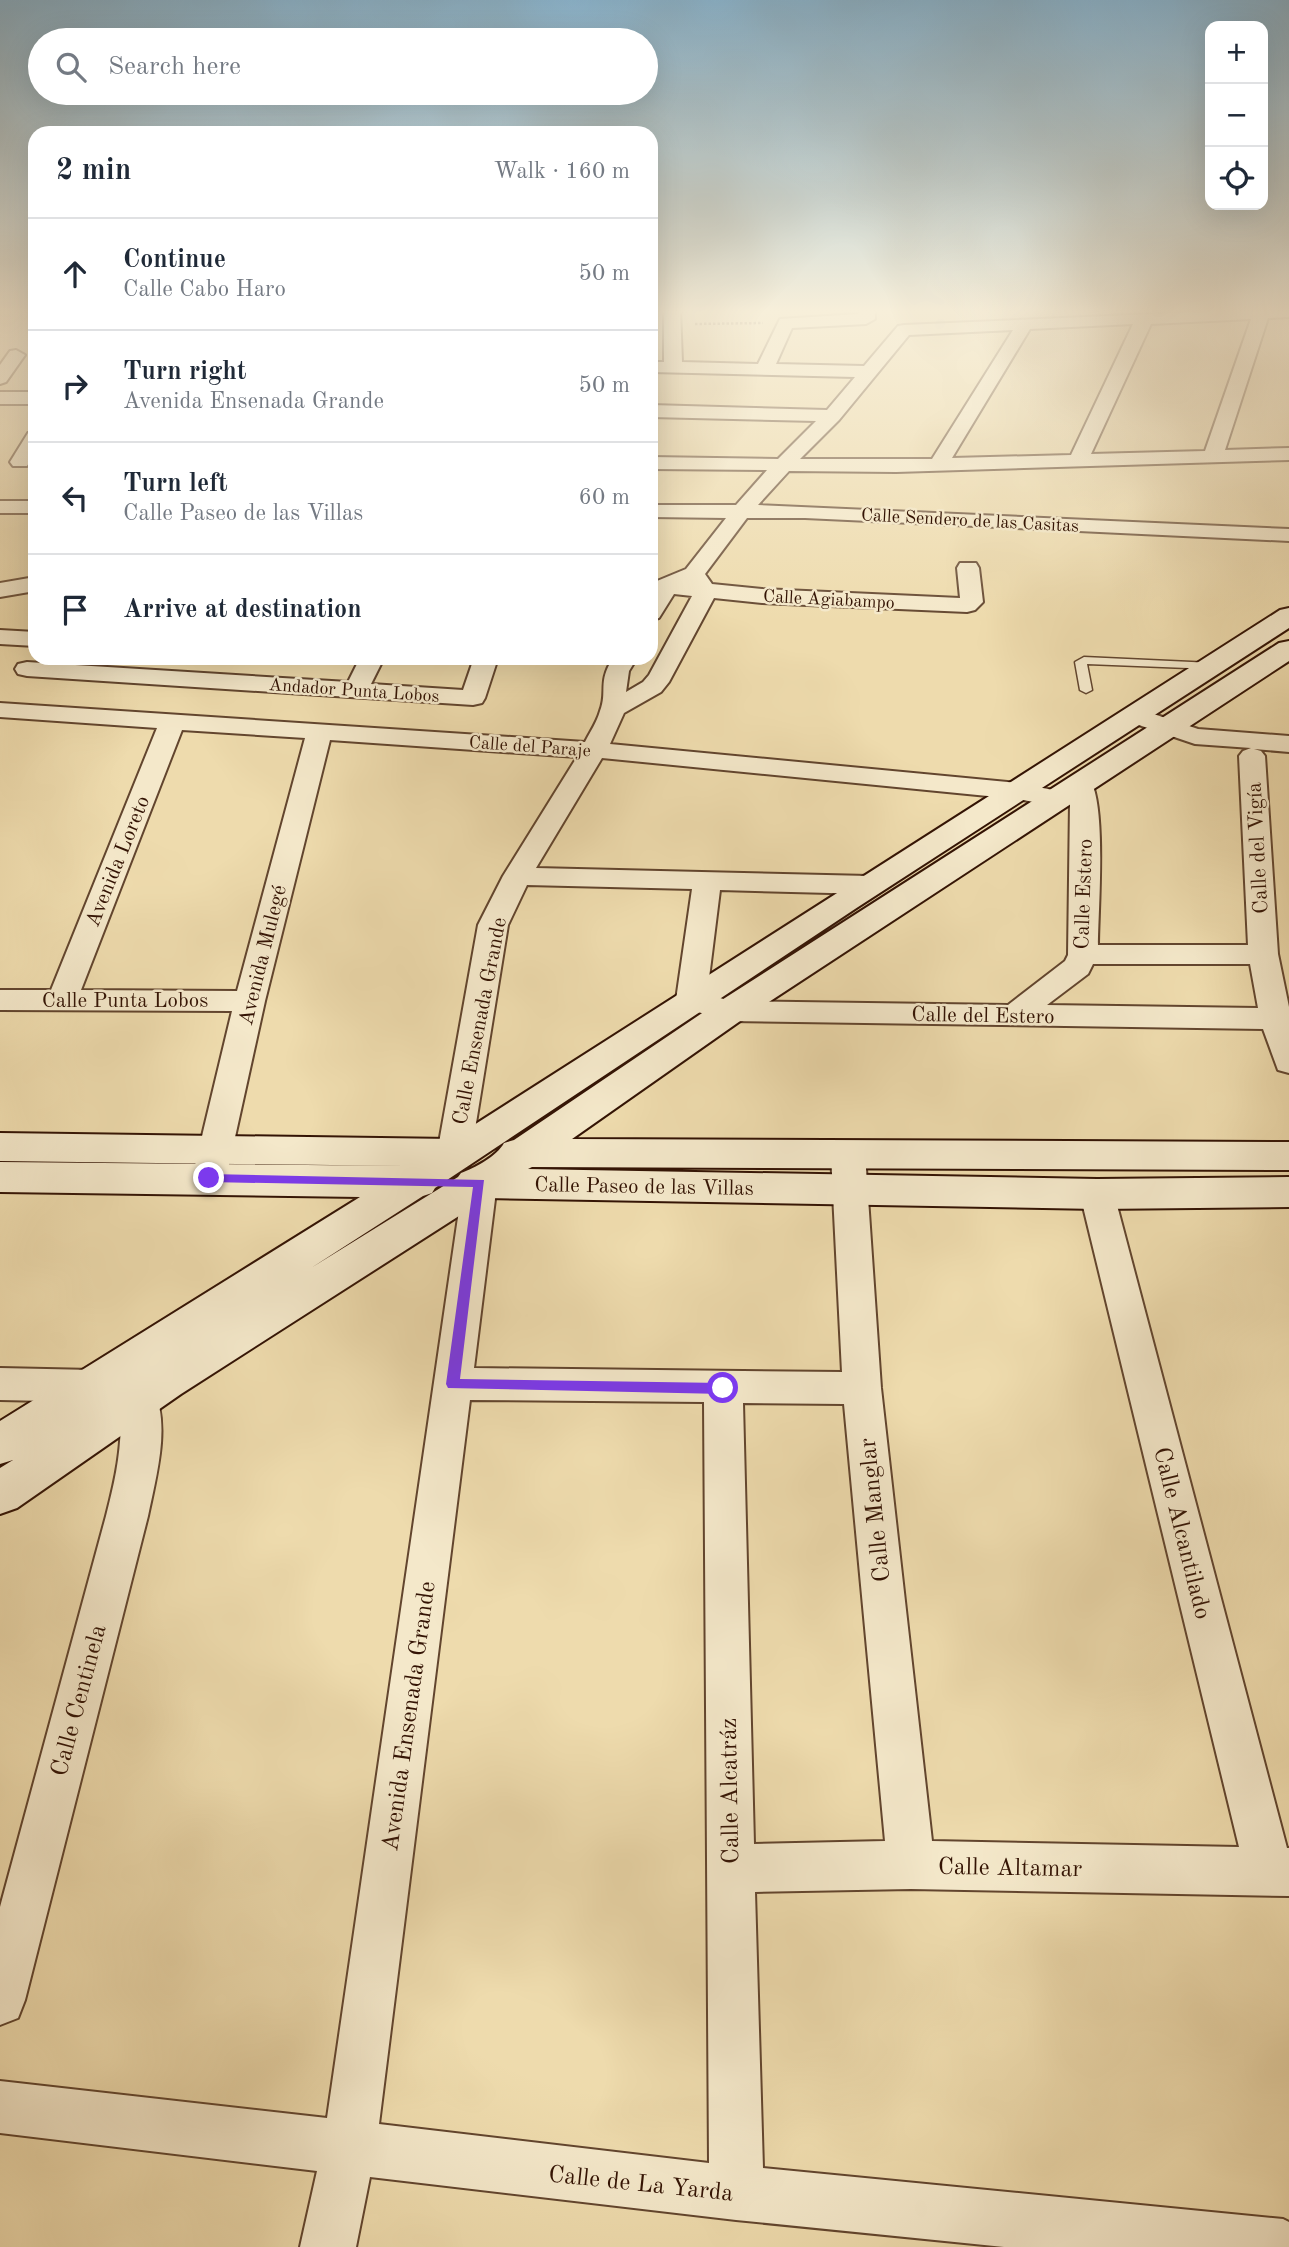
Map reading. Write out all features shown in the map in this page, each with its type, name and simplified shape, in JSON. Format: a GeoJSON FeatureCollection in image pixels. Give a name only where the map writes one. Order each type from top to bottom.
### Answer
{"type":"FeatureCollection","features":[{"type":"Feature","properties":{"kind":"street"},"geometry":{"type":"LineString","coordinates":[[718,413],[832,416]]}},
{"type":"Feature","properties":{"kind":"street"},"geometry":{"type":"LineString","coordinates":[[614,709],[652,687],[660,677],[700,582],[741,512],[835,413]]}},
{"type":"Feature","properties":{"kind":"street"},"geometry":{"type":"LineString","coordinates":[[937,465],[970,413]]}},
{"type":"Feature","properties":{"kind":"street"},"geometry":{"type":"LineString","coordinates":[[1078,461],[1101,413]]}},
{"type":"Feature","properties":{"kind":"street"},"geometry":{"type":"LineString","coordinates":[[1213,457],[1228,413]]}},
{"type":"Feature","properties":{"kind":"street"},"geometry":{"type":"LineString","coordinates":[[20,462],[28,449]]}},
{"type":"Feature","properties":{"kind":"street"},"geometry":{"type":"LineString","coordinates":[[658,463],[781,467],[937,465],[1289,454]]}},
{"type":"Feature","properties":{"kind":"street"},"geometry":{"type":"LineString","coordinates":[[0,507],[28,507]]}},
{"type":"Feature","properties":{"kind":"street","name":"Calle Sendero de las Casitas"},"geometry":{"type":"LineString","coordinates":[[658,511],[819,513],[1289,535]]}},
{"type":"Feature","properties":{"kind":"street","name":"Calle Agiabampo"},"geometry":{"type":"LineString","coordinates":[[659,586],[700,582],[967,605],[972,602],[968,568]]}},
{"type":"Feature","properties":{"kind":"street"},"geometry":{"type":"LineString","coordinates":[[0,590],[28,585]]}},
{"type":"Feature","properties":{"kind":"street"},"geometry":{"type":"LineString","coordinates":[[523,1153],[730,1011],[1070,791],[1153,722],[1213,666],[1289,616]]}},
{"type":"Feature","properties":{"kind":"street"},"geometry":{"type":"LineString","coordinates":[[0,637],[28,639]]}},
{"type":"Feature","properties":{"kind":"street"},"geometry":{"type":"LineString","coordinates":[[0,1494],[467,1168],[691,1000],[1017,791],[1285,656]]}},
{"type":"Feature","properties":{"kind":"street","name":"Andador Punta Lobos"},"geometry":{"type":"LineString","coordinates":[[67,665],[140,667],[247,683],[472,698],[484,665]]}},
{"type":"Feature","properties":{"kind":"street"},"geometry":{"type":"LineString","coordinates":[[247,683],[257,665]]}},
{"type":"Feature","properties":{"kind":"street"},"geometry":{"type":"LineString","coordinates":[[356,690],[368,665]]}},
{"type":"Feature","properties":{"kind":"street","name":"Calle Ensenada Grande"},"geometry":{"type":"LineString","coordinates":[[467,1168],[493,925],[517,876],[594,750],[614,709],[617,671],[621,665]]}},
{"type":"Feature","properties":{"kind":"street"},"geometry":{"type":"LineString","coordinates":[[0,739],[7,710]]}},
{"type":"Feature","properties":{"kind":"street","name":"Calle del Paraje"},"geometry":{"type":"LineString","coordinates":[[7,710],[594,750],[1017,791],[1070,791]]}},
{"type":"Feature","properties":{"kind":"street","name":"Avenida Loreto"},"geometry":{"type":"LineString","coordinates":[[62,1000],[172,722]]}},
{"type":"Feature","properties":{"kind":"street"},"geometry":{"type":"LineString","coordinates":[[1153,722],[1209,738],[1289,744]]}},
{"type":"Feature","properties":{"kind":"street","name":"Avenida Mulegé"},"geometry":{"type":"LineString","coordinates":[[212,1163],[250,1001],[319,732]]}},
{"type":"Feature","properties":{"kind":"street","name":"Calle del Vigía"},"geometry":{"type":"LineString","coordinates":[[1252,756],[1264,954],[1276,1019],[1289,1062]]}},
{"type":"Feature","properties":{"kind":"street","name":"Calle Estero"},"geometry":{"type":"LineString","coordinates":[[1015,1015],[1077,967],[1083,955],[1085,815],[1070,791]]}},
{"type":"Feature","properties":{"kind":"street"},"geometry":{"type":"LineString","coordinates":[[517,876],[869,885]]}},
{"type":"Feature","properties":{"kind":"street"},"geometry":{"type":"LineString","coordinates":[[691,1000],[707,881]]}},
{"type":"Feature","properties":{"kind":"street"},"geometry":{"type":"LineString","coordinates":[[1083,955],[1264,954]]}},
{"type":"Feature","properties":{"kind":"street","name":"Calle Punta Lobos"},"geometry":{"type":"LineString","coordinates":[[0,1000],[250,1001]]}},
{"type":"Feature","properties":{"kind":"street","name":"Calle del Estero"},"geometry":{"type":"LineString","coordinates":[[691,1000],[730,1011],[1276,1019]]}},
{"type":"Feature","properties":{"kind":"street","name":"Calle Paseo de las Villas"},"geometry":{"type":"LineString","coordinates":[[0,1147],[212,1163],[413,1183],[523,1153],[849,1172],[1097,1194],[1289,1192]]}},
{"type":"Feature","properties":{"kind":"street","name":"Calle Paseo de las Villas"},"geometry":{"type":"LineString","coordinates":[[0,1177],[212,1163],[849,1172],[1289,1156]]}},
{"type":"Feature","properties":{"kind":"street","name":"Avenida Ensenada Grande"},"geometry":{"type":"LineString","coordinates":[[328,2247],[349,2150],[453,1384],[467,1168]]}},
{"type":"Feature","properties":{"kind":"street","name":"Calle Manglar"},"geometry":{"type":"LineString","coordinates":[[849,1172],[862,1388],[911,1865]]}},
{"type":"Feature","properties":{"kind":"street"},"geometry":{"type":"LineString","coordinates":[[0,1445],[413,1183]]}},
{"type":"Feature","properties":{"kind":"street","name":"Calle Alcantilado"},"geometry":{"type":"LineString","coordinates":[[1097,1194],[1279,1872]]}},
{"type":"Feature","properties":{"kind":"street"},"geometry":{"type":"LineString","coordinates":[[0,1384],[93,1385],[139,1399]]}},
{"type":"Feature","properties":{"kind":"street"},"geometry":{"type":"LineString","coordinates":[[453,1384],[862,1388]]}},
{"type":"Feature","properties":{"kind":"street","name":"Calle Alcatráz"},"geometry":{"type":"LineString","coordinates":[[723,1388],[736,2193]]}},
{"type":"Feature","properties":{"kind":"street","name":"Calle Centinela"},"geometry":{"type":"LineString","coordinates":[[0,2000],[137,1472],[143,1427],[139,1399]]}},
{"type":"Feature","properties":{"kind":"street","name":"Calle Altamar"},"geometry":{"type":"LineString","coordinates":[[730,1868],[911,1865],[1279,1872]]}},
{"type":"Feature","properties":{"kind":"street","name":"Calle de La Yarda"},"geometry":{"type":"LineString","coordinates":[[0,2107],[349,2150],[1127,2239],[1283,2247]]}},
{"type":"Feature","properties":{"kind":"lane"},"geometry":{"type":"LineString","coordinates":[[1087,690],[1081,662],[1084,660],[1213,666]]}},
{"type":"Feature","properties":{"kind":"route"},"geometry":{"type":"LineString","coordinates":[[209,1178],[480,1183],[453,1384],[723,1388]]}}]}
